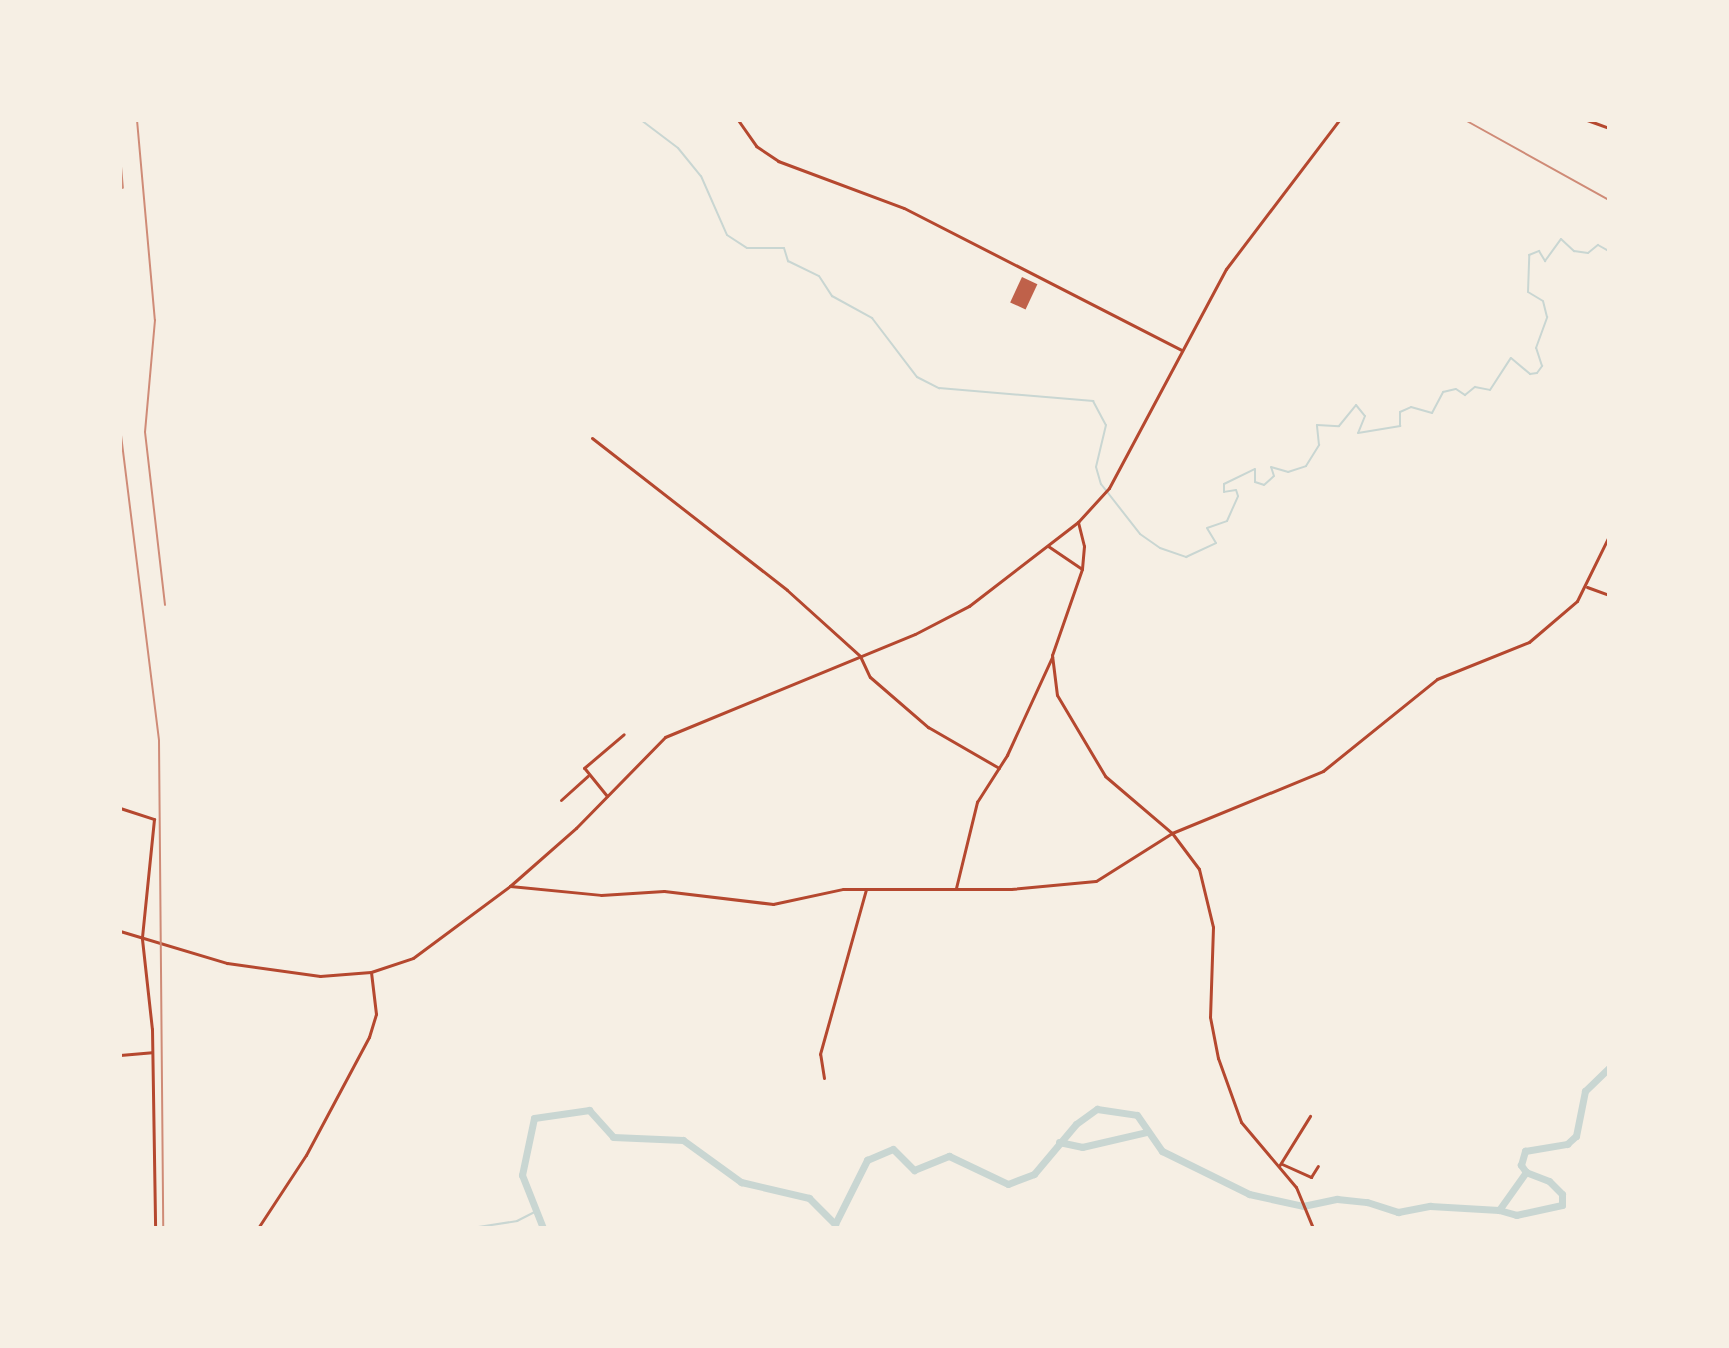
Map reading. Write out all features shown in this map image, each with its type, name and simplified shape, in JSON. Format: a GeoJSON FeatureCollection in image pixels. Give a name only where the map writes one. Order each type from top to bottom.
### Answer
{"type":"FeatureCollection","features":[{"type":"Feature","properties":{"kind":"street"},"geometry":{"type":"LineString","coordinates":[[738,120],[756,146],[778,161],[904,208],[1182,350]]}},
{"type":"Feature","properties":{"kind":"street"},"geometry":{"type":"LineString","coordinates":[[120,931],[227,963],[320,976],[371,972],[413,958],[446,938],[510,886],[669,734],[860,656],[969,606],[1078,522],[1109,488],[1182,350],[1249,234],[1339,120]]}},
{"type":"Feature","properties":{"kind":"street"},"geometry":{"type":"LineString","coordinates":[[1587,120],[1609,128]]}},
{"type":"Feature","properties":{"kind":"street"},"geometry":{"type":"LineString","coordinates":[[592,438],[745,555],[860,656],[870,677],[928,727],[999,768]]}},
{"type":"Feature","properties":{"kind":"street"},"geometry":{"type":"LineString","coordinates":[[956,888],[977,802],[999,768],[1052,655],[1082,569],[1078,522]]}},
{"type":"Feature","properties":{"kind":"street"},"geometry":{"type":"LineString","coordinates":[[510,886],[601,895],[695,893],[746,904],[866,888],[956,888],[1096,881],[1172,833],[1331,767],[1437,679],[1508,654],[1538,636],[1585,586],[1609,536]]}},
{"type":"Feature","properties":{"kind":"street"},"geometry":{"type":"LineString","coordinates":[[1048,546],[1082,569]]}},
{"type":"Feature","properties":{"kind":"street"},"geometry":{"type":"LineString","coordinates":[[1585,586],[1609,595]]}},
{"type":"Feature","properties":{"kind":"street"},"geometry":{"type":"LineString","coordinates":[[1052,655],[1057,695],[1071,726],[1105,776],[1172,833],[1194,860],[1209,898],[1214,937],[1210,1017],[1218,1058],[1244,1128],[1280,1165],[1302,1196],[1313,1228]]}},
{"type":"Feature","properties":{"kind":"street"},"geometry":{"type":"LineString","coordinates":[[607,796],[588,776],[586,765],[624,734]]}},
{"type":"Feature","properties":{"kind":"street"},"geometry":{"type":"LineString","coordinates":[[561,800],[588,776]]}},
{"type":"Feature","properties":{"kind":"street"},"geometry":{"type":"LineString","coordinates":[[120,808],[154,819],[142,939],[153,1052],[155,1228]]}},
{"type":"Feature","properties":{"kind":"street"},"geometry":{"type":"LineString","coordinates":[[824,1078],[820,1054],[866,888]]}},
{"type":"Feature","properties":{"kind":"street"},"geometry":{"type":"LineString","coordinates":[[258,1228],[306,1155],[369,1037],[376,1014],[371,972]]}},
{"type":"Feature","properties":{"kind":"street"},"geometry":{"type":"LineString","coordinates":[[120,1055],[153,1052]]}},
{"type":"Feature","properties":{"kind":"street"},"geometry":{"type":"LineString","coordinates":[[1280,1165],[1310,1116]]}},
{"type":"Feature","properties":{"kind":"street"},"geometry":{"type":"LineString","coordinates":[[1280,1165],[1311,1177],[1318,1166]]}},
{"type":"Feature","properties":{"kind":"building"},"geometry":{"type":"Polygon","coordinates":[[[1022,277],[1037,284],[1026,310],[1010,302],[1022,277]]]}},
{"type":"Feature","properties":{"kind":"waterway"},"geometry":{"type":"LineString","coordinates":[[641,120],[678,148],[701,176],[727,235],[747,248],[784,248],[788,261],[819,276],[832,296],[872,318],[917,377],[939,388],[1093,401],[1106,425],[1096,467],[1101,484],[1140,534],[1160,548],[1186,557],[1216,543],[1207,528],[1227,521],[1238,496],[1236,490],[1224,492],[1224,484],[1255,469],[1255,482],[1264,485],[1274,476],[1271,467],[1288,472],[1306,466],[1319,445],[1317,425],[1339,426],[1356,405],[1365,416],[1358,433],[1400,426],[1400,412],[1411,407],[1432,413],[1443,392],[1456,389],[1465,395],[1475,387],[1490,390],[1511,358],[1530,374],[1537,373],[1542,366],[1536,348],[1547,317],[1543,301],[1528,292],[1529,255],[1539,251],[1545,261],[1561,239],[1574,251],[1588,253],[1598,245],[1609,251]]}},
{"type":"Feature","properties":{"kind":"waterway"},"geometry":{"type":"LineString","coordinates":[[543,1228],[522,1175],[534,1118],[589,1110],[613,1137],[683,1140],[741,1182],[809,1198],[835,1224],[867,1160],[893,1149],[914,1170],[949,1156],[1008,1184],[1034,1174],[1076,1124],[1097,1109],[1137,1115],[1162,1151],[1249,1194],[1303,1206],[1337,1199],[1367,1202],[1398,1212],[1430,1206],[1499,1210],[1526,1172],[1521,1165],[1525,1151],[1567,1144],[1576,1136],[1585,1091],[1609,1068]]}},
{"type":"Feature","properties":{"kind":"waterway"},"geometry":{"type":"LineString","coordinates":[[1059,1142],[1082,1147],[1147,1132]]}},
{"type":"Feature","properties":{"kind":"waterway"},"geometry":{"type":"LineString","coordinates":[[1499,1210],[1516,1215],[1562,1205],[1562,1194],[1549,1181],[1526,1172]]}},
{"type":"Feature","properties":{"kind":"waterway"},"geometry":{"type":"LineString","coordinates":[[472,1228],[517,1221],[537,1211]]}},
{"type":"Feature","properties":{"kind":"railway"},"geometry":{"type":"LineString","coordinates":[[137,120],[155,320],[145,432],[165,605]]}},
{"type":"Feature","properties":{"kind":"railway"},"geometry":{"type":"LineString","coordinates":[[1465,120],[1609,200]]}},
{"type":"Feature","properties":{"kind":"railway"},"geometry":{"type":"LineString","coordinates":[[120,155],[123,188]]}},
{"type":"Feature","properties":{"kind":"railway"},"geometry":{"type":"LineString","coordinates":[[120,427],[159,741],[163,1228]]}}]}
